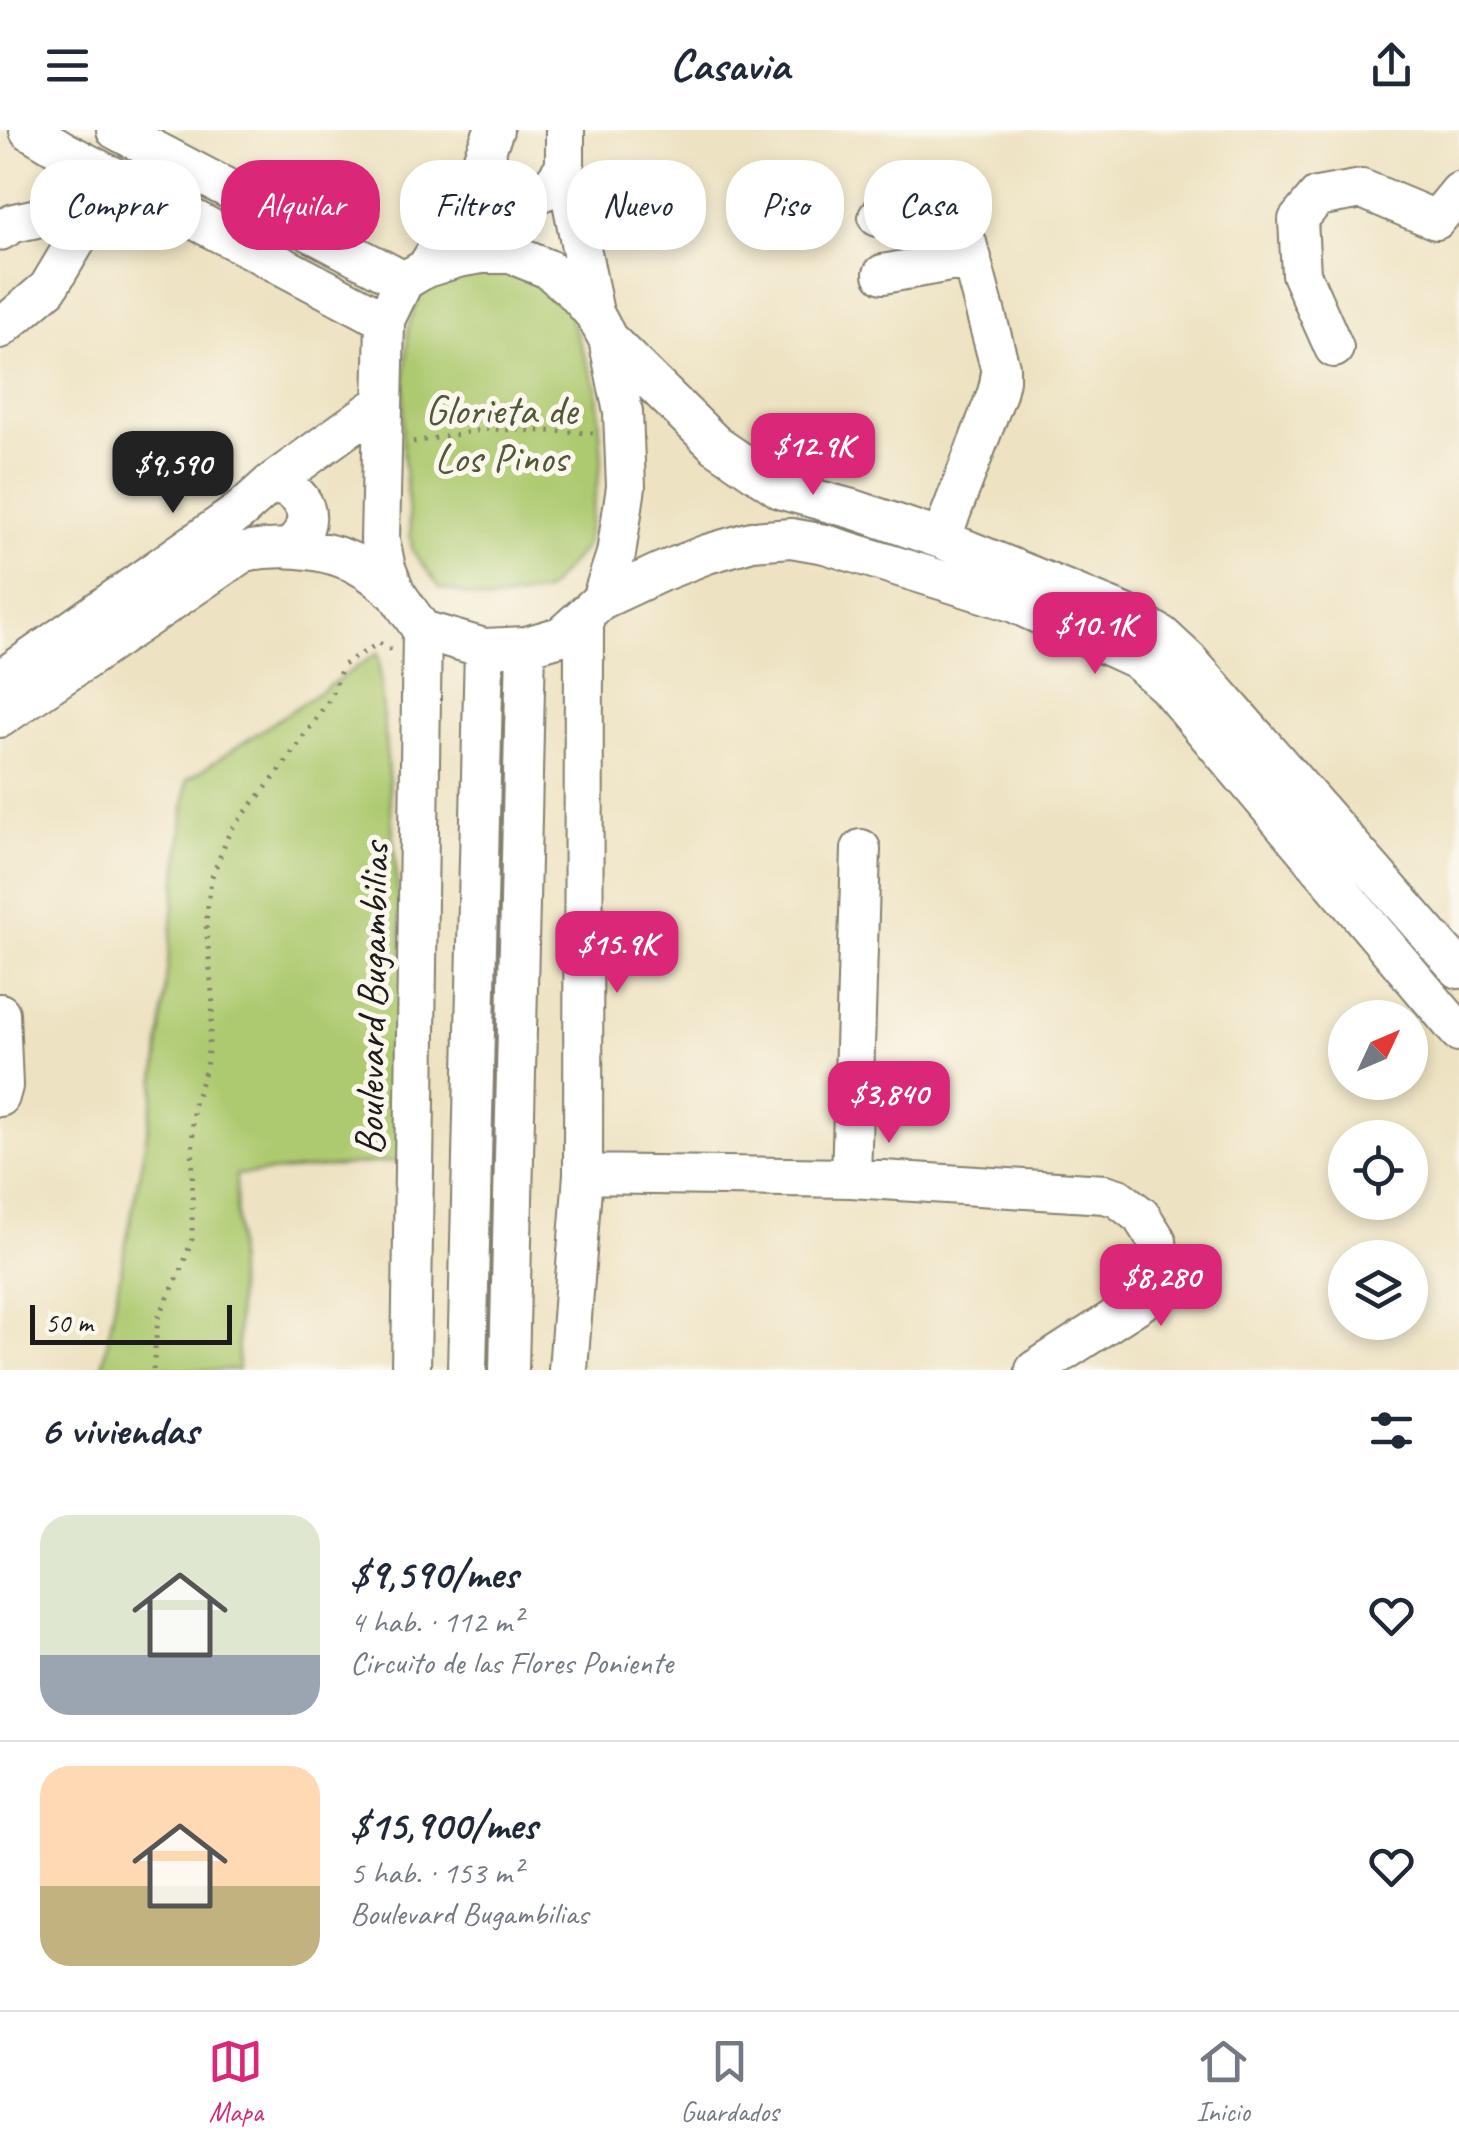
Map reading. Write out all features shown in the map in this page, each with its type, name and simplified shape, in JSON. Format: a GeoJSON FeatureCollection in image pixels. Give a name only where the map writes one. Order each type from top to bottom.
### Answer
{"type":"FeatureCollection","features":[{"type":"Feature","properties":{"kind":"street"},"geometry":{"type":"LineString","coordinates":[[28,130],[83,160]]}},
{"type":"Feature","properties":{"kind":"street"},"geometry":{"type":"LineString","coordinates":[[116,130],[415,274],[458,258],[482,254],[511,254],[548,268],[575,292],[601,327],[716,445],[782,490],[941,539],[1126,614],[1161,635],[1456,960]]}},
{"type":"Feature","properties":{"kind":"street"},"geometry":{"type":"LineString","coordinates":[[396,594],[380,540],[385,320],[463,208],[491,140]]}},
{"type":"Feature","properties":{"kind":"street"},"geometry":{"type":"LineString","coordinates":[[491,140],[486,160],[492,180],[518,196],[530,196],[551,186],[565,148]]}},
{"type":"Feature","properties":{"kind":"street"},"geometry":{"type":"LineString","coordinates":[[565,148],[601,327],[623,412],[626,487],[616,554],[592,609],[584,1174],[568,1370]]}},
{"type":"Feature","properties":{"kind":"street"},"geometry":{"type":"LineString","coordinates":[[1334,348],[1300,274],[1298,220],[1317,197],[1362,189],[1447,206]]}},
{"type":"Feature","properties":{"kind":"street"},"geometry":{"type":"LineString","coordinates":[[0,232],[30,220]]}},
{"type":"Feature","properties":{"kind":"street"},"geometry":{"type":"LineString","coordinates":[[201,223],[385,320]]}},
{"type":"Feature","properties":{"kind":"street"},"geometry":{"type":"LineString","coordinates":[[0,329],[48,288],[71,250]]}},
{"type":"Feature","properties":{"kind":"street"},"geometry":{"type":"LineString","coordinates":[[941,539],[1000,380],[1000,367],[969,250]]}},
{"type":"Feature","properties":{"kind":"street"},"geometry":{"type":"LineString","coordinates":[[883,274],[972,258]]}},
{"type":"Feature","properties":{"kind":"street"},"geometry":{"type":"LineString","coordinates":[[0,680],[240,511],[270,484],[382,403]]}},
{"type":"Feature","properties":{"kind":"street"},"geometry":{"type":"LineString","coordinates":[[270,484],[292,490],[306,508],[304,530],[290,547]]}},
{"type":"Feature","properties":{"kind":"street"},"geometry":{"type":"LineString","coordinates":[[825,544],[842,516],[856,510]]}},
{"type":"Feature","properties":{"kind":"street"},"geometry":{"type":"LineString","coordinates":[[0,718],[244,552],[290,547],[335,557],[368,570],[396,594],[422,630],[484,648],[526,646],[561,636],[592,609],[692,560],[752,540],[791,538],[825,544],[1012,602],[1136,660],[1167,686],[1459,1032]]}},
{"type":"Feature","properties":{"kind":"street","name":"Boulevard Bugambilias"},"geometry":{"type":"LineString","coordinates":[[412,1370],[422,630]]}},
{"type":"Feature","properties":{"kind":"street"},"geometry":{"type":"LineString","coordinates":[[509,1370],[526,646]]}},
{"type":"Feature","properties":{"kind":"street"},"geometry":{"type":"LineString","coordinates":[[467,1370],[484,648]]}},
{"type":"Feature","properties":{"kind":"street"},"geometry":{"type":"LineString","coordinates":[[851,1178],[861,850]]}},
{"type":"Feature","properties":{"kind":"street"},"geometry":{"type":"LineString","coordinates":[[0,1013],[0,1097]]}},
{"type":"Feature","properties":{"kind":"street"},"geometry":{"type":"LineString","coordinates":[[584,1174],[851,1178],[1105,1194],[1130,1206],[1150,1228],[1160,1266],[1142,1301],[1035,1370]]}},
{"type":"Feature","properties":{"kind":"path"},"geometry":{"type":"LineString","coordinates":[[382,447],[488,429],[624,432]]}},
{"type":"Feature","properties":{"kind":"path"},"geometry":{"type":"LineString","coordinates":[[153,1370],[158,1318],[192,1239],[193,1107],[206,1068],[213,1006],[206,922],[212,879],[230,831],[330,699],[343,664],[379,643],[422,668]]}},
{"type":"Feature","properties":{"kind":"green space","name":"Glorieta de Los Pinos"},"geometry":{"type":"Polygon","coordinates":[[[511,259],[565,304],[597,388],[602,460],[585,547],[545,592],[489,601],[440,588],[412,550],[402,437],[408,327],[424,280],[511,259]]]}},
{"type":"Feature","properties":{"kind":"green space"},"geometry":{"type":"Polygon","coordinates":[[[378,653],[420,1159],[236,1175],[238,1370],[102,1370],[154,1096],[187,780],[378,653]]]}}]}
